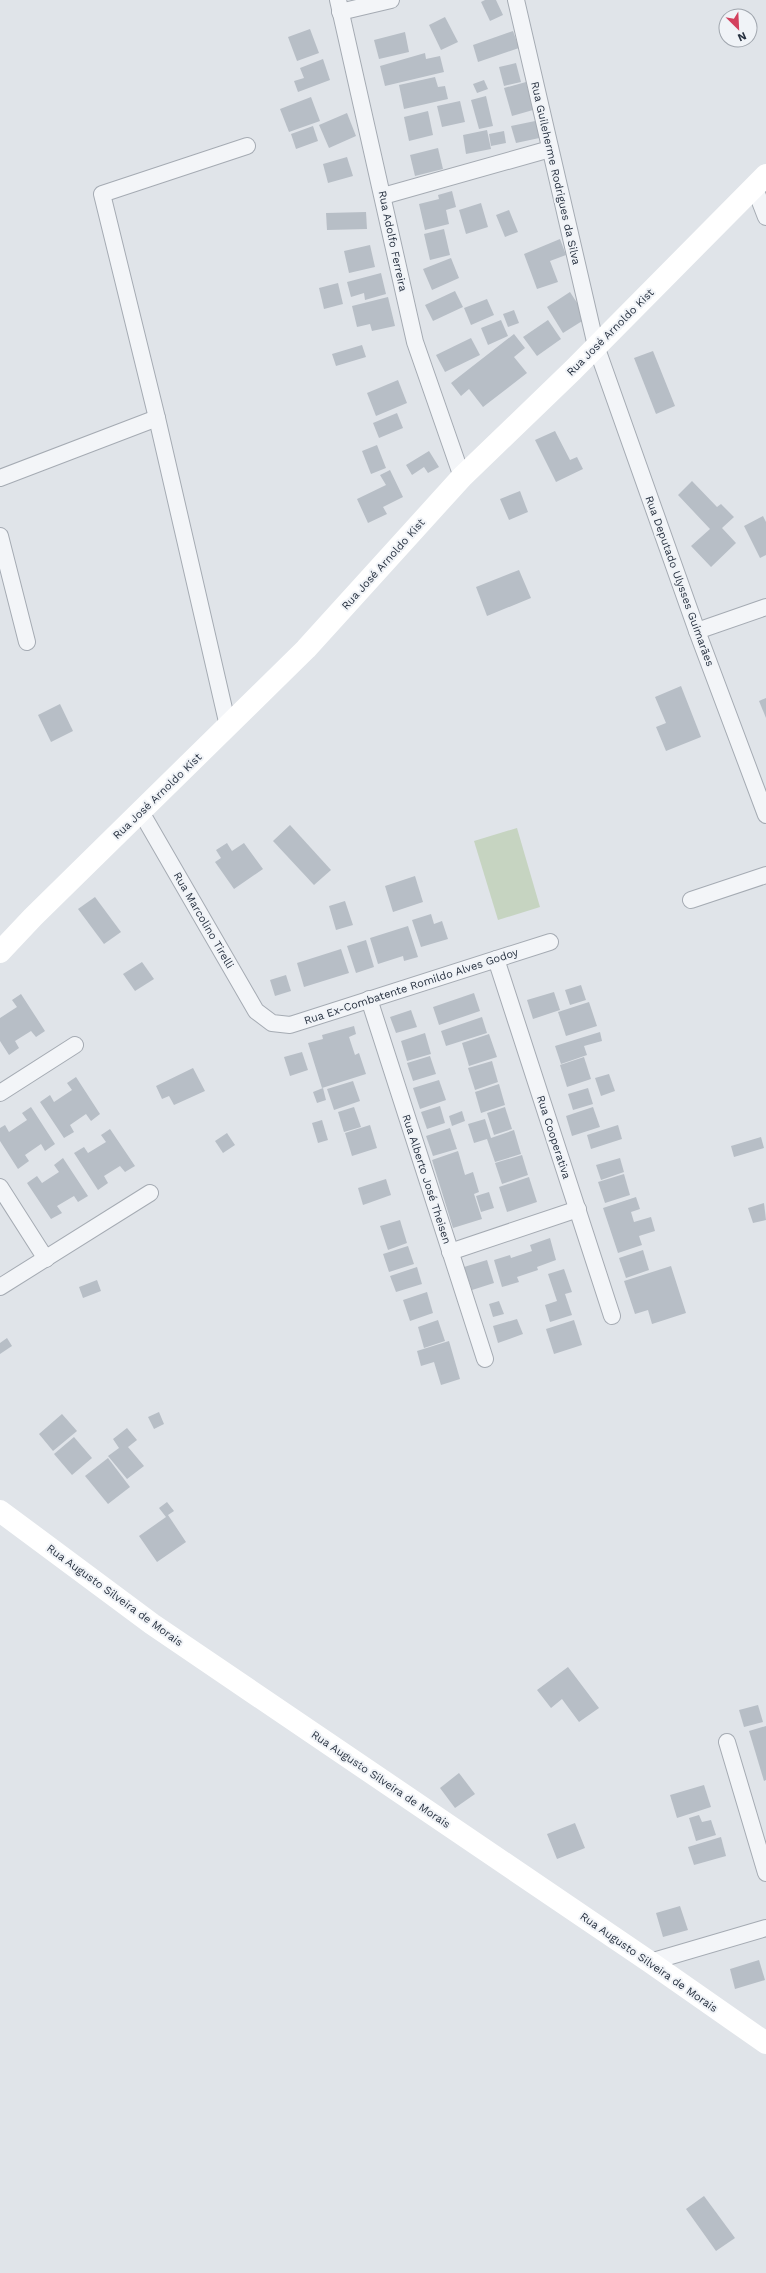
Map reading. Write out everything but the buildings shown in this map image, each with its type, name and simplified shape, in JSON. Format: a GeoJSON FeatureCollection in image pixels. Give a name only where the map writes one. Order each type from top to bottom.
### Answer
{"type":"FeatureCollection","features":[{"type":"Feature","properties":{"kind":"street"},"geometry":{"type":"LineString","coordinates":[[339,6],[392,0]]}},
{"type":"Feature","properties":{"kind":"street","name":"Rua Guileherme Rodrigues da Silva"},"geometry":{"type":"LineString","coordinates":[[516,0],[596,346]]}},
{"type":"Feature","properties":{"kind":"street","name":"Rua Adolfo Ferreira"},"geometry":{"type":"LineString","coordinates":[[339,6],[415,342],[462,477]]}},
{"type":"Feature","properties":{"kind":"street"},"geometry":{"type":"LineString","coordinates":[[228,726],[157,418],[102,194],[247,146]]}},
{"type":"Feature","properties":{"kind":"street"},"geometry":{"type":"LineString","coordinates":[[383,196],[550,149]]}},
{"type":"Feature","properties":{"kind":"street"},"geometry":{"type":"LineString","coordinates":[[760,181],[766,217]]}},
{"type":"Feature","properties":{"kind":"street","name":"Rua José Arnoldo Kist"},"geometry":{"type":"LineString","coordinates":[[0,952],[32,917],[306,649],[462,477],[596,346],[760,181]]}},
{"type":"Feature","properties":{"kind":"street","name":"Rua Deputado Ulysses Guimarães"},"geometry":{"type":"LineString","coordinates":[[596,346],[697,631],[766,815]]}},
{"type":"Feature","properties":{"kind":"street"},"geometry":{"type":"LineString","coordinates":[[0,478],[157,418]]}},
{"type":"Feature","properties":{"kind":"street"},"geometry":{"type":"LineString","coordinates":[[0,536],[27,642]]}},
{"type":"Feature","properties":{"kind":"street"},"geometry":{"type":"LineString","coordinates":[[697,631],[766,606]]}},
{"type":"Feature","properties":{"kind":"street","name":"Rua Marcolino Tirelli"},"geometry":{"type":"LineString","coordinates":[[141,812],[256,1011],[272,1023]]}},
{"type":"Feature","properties":{"kind":"street"},"geometry":{"type":"LineString","coordinates":[[691,900],[766,875]]}},
{"type":"Feature","properties":{"kind":"street","name":"Rua Ex-Combatente Romildo Alves Godoy"},"geometry":{"type":"LineString","coordinates":[[272,1023],[290,1025],[550,942]]}},
{"type":"Feature","properties":{"kind":"street","name":"Rua Cooperativa"},"geometry":{"type":"LineString","coordinates":[[496,959],[612,1316]]}},
{"type":"Feature","properties":{"kind":"street","name":"Rua Alberto José Theisen"},"geometry":{"type":"LineString","coordinates":[[369,999],[485,1359]]}},
{"type":"Feature","properties":{"kind":"street"},"geometry":{"type":"LineString","coordinates":[[0,1092],[75,1045]]}},
{"type":"Feature","properties":{"kind":"street"},"geometry":{"type":"LineString","coordinates":[[0,1187],[46,1259]]}},
{"type":"Feature","properties":{"kind":"street"},"geometry":{"type":"LineString","coordinates":[[0,1287],[150,1193]]}},
{"type":"Feature","properties":{"kind":"street"},"geometry":{"type":"LineString","coordinates":[[450,1252],[578,1208]]}},
{"type":"Feature","properties":{"kind":"street","name":"Rua Augusto Silveira de Morais"},"geometry":{"type":"LineString","coordinates":[[0,1511],[152,1624],[650,1962],[766,2043]]}},
{"type":"Feature","properties":{"kind":"street"},"geometry":{"type":"LineString","coordinates":[[727,1742],[766,1873]]}},
{"type":"Feature","properties":{"kind":"street"},"geometry":{"type":"LineString","coordinates":[[650,1962],[766,1928]]}},
{"type":"Feature","properties":{"kind":"green space"},"geometry":{"type":"Polygon","coordinates":[[[517,828],[540,907],[498,920],[474,841],[517,828]]]}}]}
